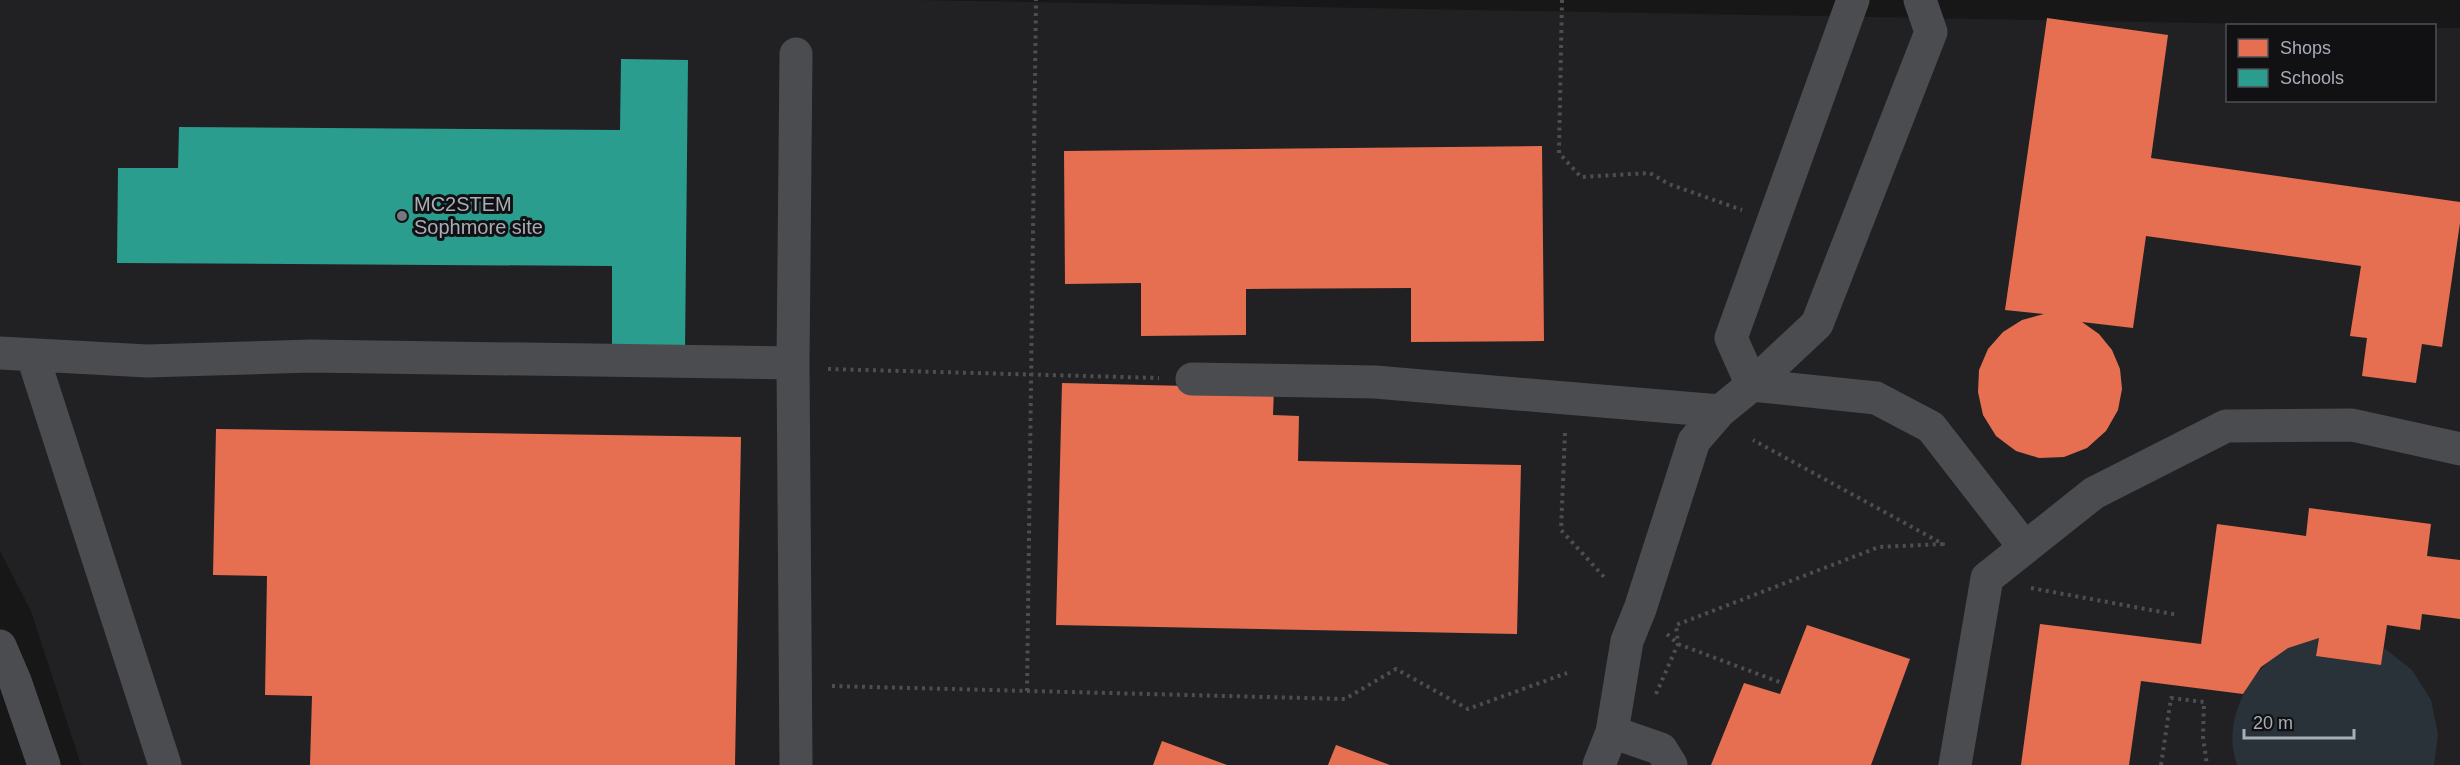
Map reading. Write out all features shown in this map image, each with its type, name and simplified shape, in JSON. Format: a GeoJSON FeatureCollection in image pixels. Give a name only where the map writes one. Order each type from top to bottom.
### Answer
{"type":"FeatureCollection","features":[{"type":"Feature","properties":{"kind":"street"},"geometry":{"type":"LineString","coordinates":[[1752,385],[1731,338],[1853,0]]}},
{"type":"Feature","properties":{"kind":"street"},"geometry":{"type":"LineString","coordinates":[[1599,765],[1612,732],[1627,641],[1640,609],[1694,441],[1720,411],[1752,385],[1818,324],[1931,32],[1920,0]]}},
{"type":"Feature","properties":{"kind":"street"},"geometry":{"type":"LineString","coordinates":[[796,54],[793,363],[796,765]]}},
{"type":"Feature","properties":{"kind":"street"},"geometry":{"type":"LineString","coordinates":[[0,353],[33,357],[147,361],[310,357],[793,363]]}},
{"type":"Feature","properties":{"kind":"street"},"geometry":{"type":"LineString","coordinates":[[33,357],[165,765]]}},
{"type":"Feature","properties":{"kind":"street"},"geometry":{"type":"LineString","coordinates":[[1192,379],[1375,382],[1720,411]]}},
{"type":"Feature","properties":{"kind":"street"},"geometry":{"type":"LineString","coordinates":[[1752,385],[1876,398],[1931,428],[2025,548]]}},
{"type":"Feature","properties":{"kind":"street"},"geometry":{"type":"LineString","coordinates":[[1955,765],[1987,579],[2094,492],[2226,426],[2352,425],[2460,449]]}},
{"type":"Feature","properties":{"kind":"street"},"geometry":{"type":"LineString","coordinates":[[0,646],[15,681],[44,765]]}},
{"type":"Feature","properties":{"kind":"street"},"geometry":{"type":"LineString","coordinates":[[1612,732],[1661,749],[1671,765]]}},
{"type":"Feature","properties":{"kind":"path"},"geometry":{"type":"LineString","coordinates":[[1027,691],[1036,0]]}},
{"type":"Feature","properties":{"kind":"path"},"geometry":{"type":"LineString","coordinates":[[1562,0],[1559,153],[1581,177],[1650,173],[1669,184],[1749,213]]}},
{"type":"Feature","properties":{"kind":"path"},"geometry":{"type":"LineString","coordinates":[[827,369],[1192,379]]}},
{"type":"Feature","properties":{"kind":"path"},"geometry":{"type":"LineString","coordinates":[[1566,428],[1562,530],[1605,578]]}},
{"type":"Feature","properties":{"kind":"path"},"geometry":{"type":"LineString","coordinates":[[1654,698],[1678,644],[1676,625],[1879,547],[1943,544],[1753,440]]}},
{"type":"Feature","properties":{"kind":"path"},"geometry":{"type":"LineString","coordinates":[[2025,587],[2178,615]]}},
{"type":"Feature","properties":{"kind":"path"},"geometry":{"type":"LineString","coordinates":[[1663,630],[1678,644],[1782,683]]}},
{"type":"Feature","properties":{"kind":"path"},"geometry":{"type":"LineString","coordinates":[[832,686],[1345,699],[1396,669],[1468,709],[1567,673]]}},
{"type":"Feature","properties":{"kind":"path"},"geometry":{"type":"LineString","coordinates":[[2161,765],[2171,698],[2204,702],[2207,765]]}},
{"type":"Feature","properties":{"kind":"shaded area"},"geometry":{"type":"Polygon","coordinates":[[[0,0],[914,0],[2264,24],[2226,24],[2226,102],[2436,102],[2436,28],[2460,28],[2460,765],[81,765],[31,611],[0,551],[0,0]]]}},
{"type":"Feature","properties":{"kind":"shaded area"},"geometry":{"type":"Polygon","coordinates":[[[2319,638],[2316,656],[2381,665],[2384,648],[2412,670],[2431,700],[2438,734],[2434,765],[2237,765],[2233,748],[2233,732],[2236,715],[2250,683],[2273,657],[2298,643],[2319,638]]]}},
{"type":"Feature","properties":{"kind":"building: Shops"},"geometry":{"type":"Polygon","coordinates":[[[2047,18],[2168,35],[2151,158],[2460,202],[2460,223],[2442,347],[2422,344],[2416,383],[2362,376],[2367,338],[2350,336],[2361,266],[2146,236],[2133,328],[2082,322],[2099,334],[2112,350],[2120,369],[2122,389],[2118,410],[2106,431],[2087,448],[2064,457],[2039,458],[2016,451],[1996,436],[1983,415],[1978,392],[1979,370],[1988,349],[2003,332],[2022,320],[2044,314],[2005,310],[2047,18]]]}},
{"type":"Feature","properties":{"kind":"building: Shops"},"geometry":{"type":"Polygon","coordinates":[[[1542,146],[1544,341],[1411,342],[1411,288],[1246,289],[1246,335],[1141,336],[1141,283],[1065,284],[1064,151],[1542,146]]]}},
{"type":"Feature","properties":{"kind":"building: Shops"},"geometry":{"type":"Polygon","coordinates":[[[1062,383],[1274,388],[1273,415],[1299,416],[1298,461],[1521,465],[1517,634],[1056,625],[1062,383]]]}},
{"type":"Feature","properties":{"kind":"building: Shops"},"geometry":{"type":"Polygon","coordinates":[[[216,429],[741,437],[735,765],[310,765],[312,696],[265,695],[267,576],[213,575],[216,429]]]}},
{"type":"Feature","properties":{"kind":"building: Shops"},"geometry":{"type":"Polygon","coordinates":[[[2309,508],[2431,524],[2427,556],[2460,560],[2460,619],[2422,614],[2420,630],[2387,625],[2381,665],[2316,656],[2319,638],[2288,648],[2261,667],[2243,694],[2141,681],[2129,765],[2021,765],[2040,624],[2201,644],[2217,524],[2306,536],[2309,508]]]}},
{"type":"Feature","properties":{"kind":"building: Shops"},"geometry":{"type":"Polygon","coordinates":[[[1807,625],[1910,659],[1871,765],[1711,765],[1744,683],[1780,694],[1807,625]]]}},
{"type":"Feature","properties":{"kind":"building: Shops"},"geometry":{"type":"Polygon","coordinates":[[[1162,741],[1227,765],[1153,765],[1162,741]]]}},
{"type":"Feature","properties":{"kind":"building: Shops"},"geometry":{"type":"Polygon","coordinates":[[[1336,745],[1390,765],[1328,765],[1336,745]]]}},
{"type":"Feature","properties":{"kind":"building: Schools","name":"MC2STEM Sophmore site"},"geometry":{"type":"Polygon","coordinates":[[[621,59],[688,60],[685,352],[612,351],[612,266],[117,263],[118,168],[178,168],[179,127],[620,130],[621,59]]]}},
{"type":"Feature","properties":{"kind":"place","name":"MC2STEM Sophmore site"},"geometry":{"type":"Point","coordinates":[402,216]}}]}
